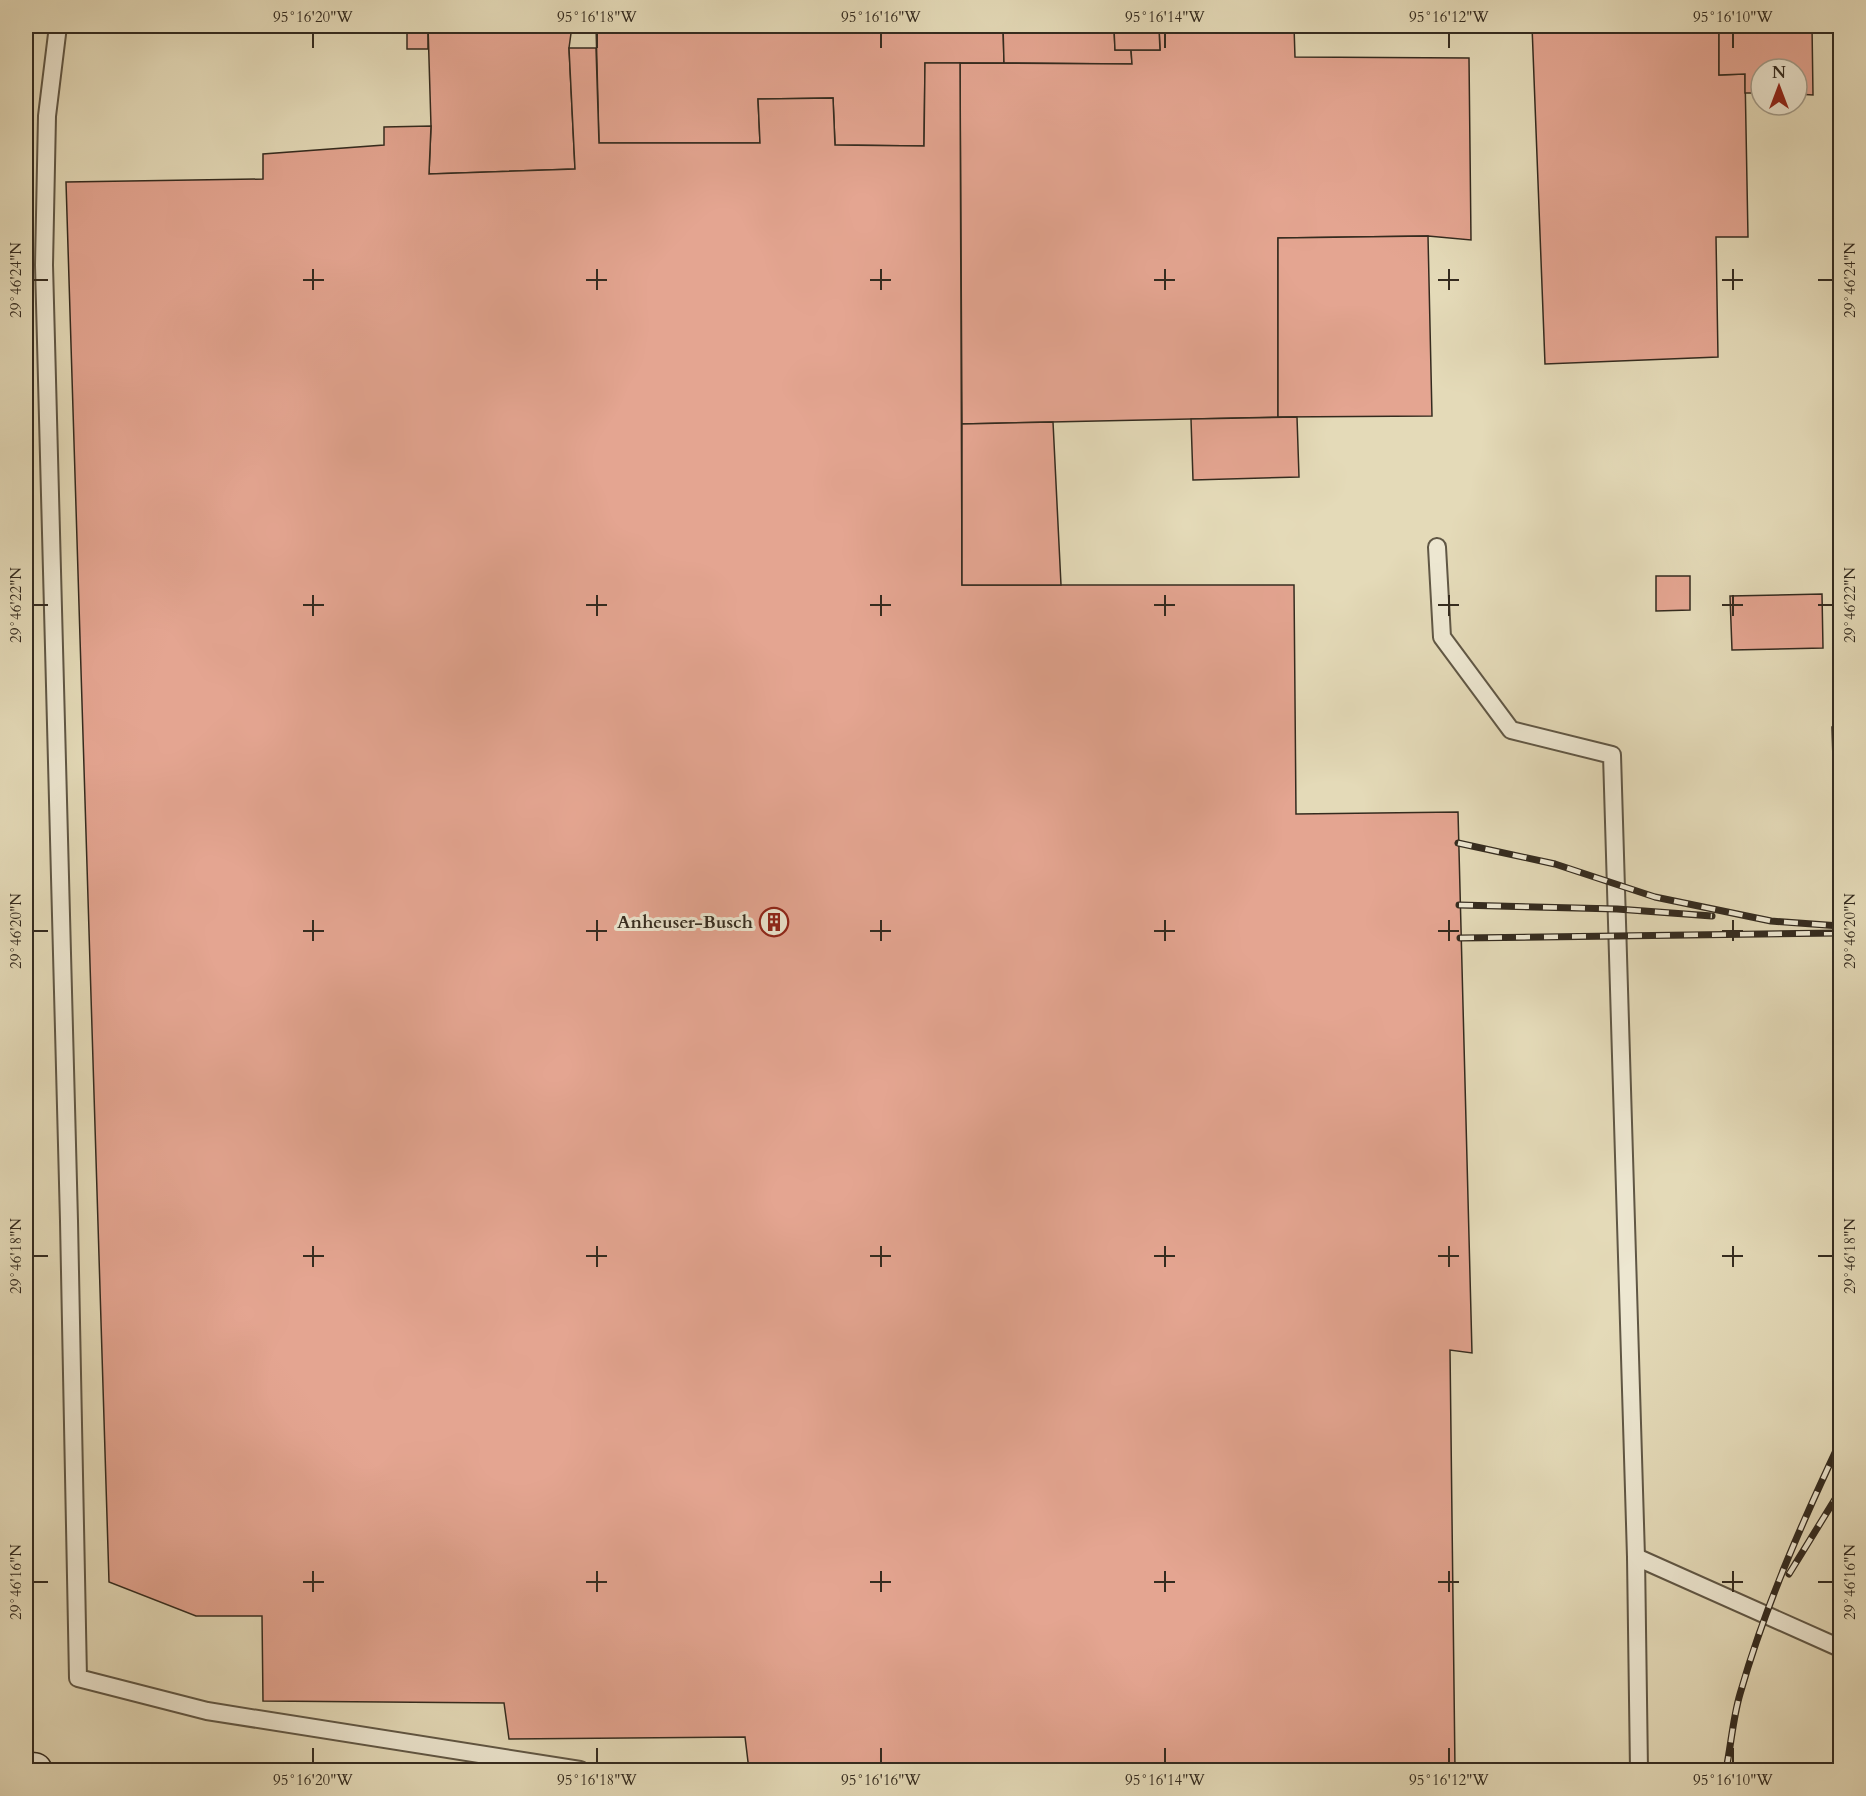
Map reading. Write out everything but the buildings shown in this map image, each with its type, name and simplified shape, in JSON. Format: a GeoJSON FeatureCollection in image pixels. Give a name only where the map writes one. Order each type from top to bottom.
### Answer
{"type":"FeatureCollection","features":[{"type":"Feature","properties":{"kind":"main road"},"geometry":{"type":"LineString","coordinates":[[26,1769],[34,1770]]}},
{"type":"Feature","properties":{"kind":"lane"},"geometry":{"type":"LineString","coordinates":[[58,26],[47,117],[44,265],[69,1221],[78,1678],[207,1711],[580,1770]]}},
{"type":"Feature","properties":{"kind":"lane"},"geometry":{"type":"LineString","coordinates":[[1437,547],[1442,637],[1511,730],[1612,754],[1636,1557],[1639,1770]]}},
{"type":"Feature","properties":{"kind":"lane"},"geometry":{"type":"LineString","coordinates":[[1636,1557],[1840,1648]]}},
{"type":"Feature","properties":{"kind":"railway"},"geometry":{"type":"LineString","coordinates":[[1458,843],[1555,864],[1655,897],[1771,921],[1840,926]]}},
{"type":"Feature","properties":{"kind":"railway"},"geometry":{"type":"LineString","coordinates":[[1459,905],[1617,909],[1712,916]]}},
{"type":"Feature","properties":{"kind":"railway"},"geometry":{"type":"LineString","coordinates":[[1460,938],[1838,933]]}},
{"type":"Feature","properties":{"kind":"railway"},"geometry":{"type":"LineString","coordinates":[[1726,1770],[1738,1703],[1761,1629],[1798,1534],[1840,1442]]}},
{"type":"Feature","properties":{"kind":"railway"},"geometry":{"type":"LineString","coordinates":[[1789,1574],[1840,1491]]}},
{"type":"Feature","properties":{"kind":"place","name":"Anheuser-Busch"},"geometry":{"type":"Point","coordinates":[774,922]}}]}
